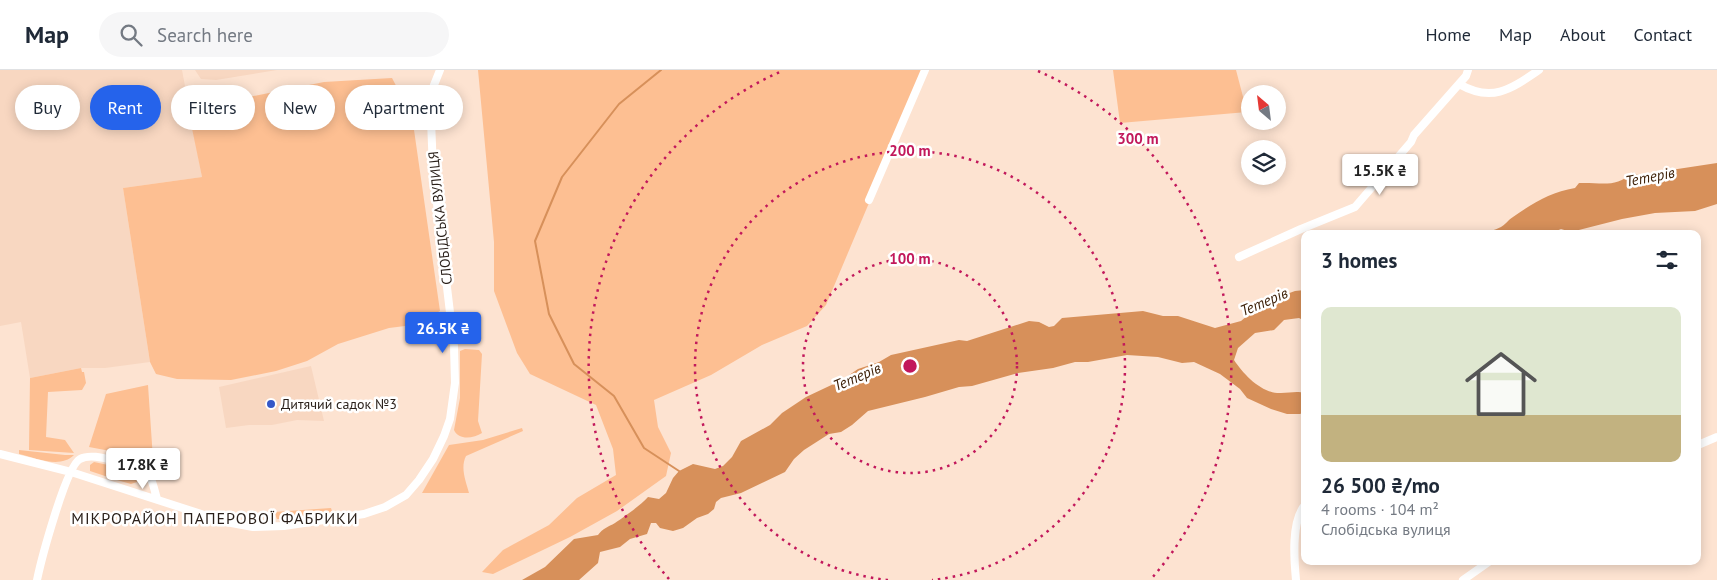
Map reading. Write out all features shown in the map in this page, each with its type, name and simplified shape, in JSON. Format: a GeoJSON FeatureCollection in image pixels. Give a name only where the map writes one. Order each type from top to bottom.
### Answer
{"type":"FeatureCollection","features":[{"type":"Feature","properties":{"kind":"street","name":"СЛОБІДСЬКА ВУЛИЦЯ"},"geometry":{"type":"LineString","coordinates":[[0,454],[70,472],[226,522],[253,527],[284,526],[364,514],[385,507],[406,495],[420,480],[433,459],[450,419],[454,398],[453,336],[432,170],[430,95],[440,70]]}},
{"type":"Feature","properties":{"kind":"street"},"geometry":{"type":"LineString","coordinates":[[869,200],[925,70]]}},
{"type":"Feature","properties":{"kind":"street"},"geometry":{"type":"LineString","coordinates":[[1239,257],[1356,207],[1411,142],[1414,135],[1459,84],[1468,70]]}},
{"type":"Feature","properties":{"kind":"street"},"geometry":{"type":"LineString","coordinates":[[1459,84],[1469,89],[1492,94],[1513,88],[1538,70]]}},
{"type":"Feature","properties":{"kind":"street"},"geometry":{"type":"LineString","coordinates":[[1701,444],[1717,436]]}},
{"type":"Feature","properties":{"kind":"street"},"geometry":{"type":"LineString","coordinates":[[37,580],[49,532],[70,472],[76,462],[82,458],[89,456],[132,464],[149,474],[157,500]]}},
{"type":"Feature","properties":{"kind":"street"},"geometry":{"type":"LineString","coordinates":[[1296,580],[1296,528],[1301,512]]}},
{"type":"Feature","properties":{"kind":"street"},"geometry":{"type":"LineString","coordinates":[[1463,580],[1484,565]]}},
{"type":"Feature","properties":{"kind":"shaded area"},"geometry":{"type":"Polygon","coordinates":[[[0,70],[182,70],[185,85],[171,85],[171,130],[193,130],[202,177],[123,188],[150,362],[105,368],[81,368],[30,378],[21,322],[0,326],[0,70]]]}},
{"type":"Feature","properties":{"kind":"shaded area"},"geometry":{"type":"Polygon","coordinates":[[[195,70],[277,70],[216,80],[201,79],[195,70]]]}},
{"type":"Feature","properties":{"kind":"shaded area"},"geometry":{"type":"Polygon","coordinates":[[[478,70],[925,70],[826,305],[807,326],[762,345],[711,375],[654,400],[658,427],[671,453],[666,476],[617,511],[570,537],[493,574],[482,572],[503,550],[549,525],[577,498],[616,475],[613,449],[596,405],[530,374],[517,353],[494,291],[494,242],[478,70]]]}},
{"type":"Feature","properties":{"kind":"shaded area"},"geometry":{"type":"Polygon","coordinates":[[[1113,70],[1236,70],[1241,89],[1241,113],[1120,123],[1113,70]]]}},
{"type":"Feature","properties":{"kind":"shaded area"},"geometry":{"type":"Polygon","coordinates":[[[392,78],[396,85],[345,85],[345,130],[414,130],[440,311],[413,325],[389,328],[338,344],[307,361],[276,371],[231,380],[177,379],[156,374],[150,362],[123,188],[202,177],[192,130],[255,130],[255,96],[265,94],[265,130],[335,130],[335,85],[309,85],[324,82],[392,78]]]}},
{"type":"Feature","properties":{"kind":"shaded area"},"geometry":{"type":"Polygon","coordinates":[[[465,349],[479,350],[482,354],[478,421],[482,433],[467,438],[459,436],[454,430],[460,398],[460,351],[465,349]]]}},
{"type":"Feature","properties":{"kind":"shaded area","name":"Дитячий садок №3"},"geometry":{"type":"Polygon","coordinates":[[[311,366],[324,421],[297,420],[272,425],[226,428],[219,387],[311,366]]]}},
{"type":"Feature","properties":{"kind":"shaded area"},"geometry":{"type":"Polygon","coordinates":[[[81,368],[82,372],[84,372],[86,383],[82,390],[48,392],[46,437],[65,440],[74,453],[29,450],[30,378],[81,368]]]}},
{"type":"Feature","properties":{"kind":"shaded area"},"geometry":{"type":"Polygon","coordinates":[[[148,385],[153,459],[89,447],[106,394],[148,385]]]}},
{"type":"Feature","properties":{"kind":"shaded area"},"geometry":{"type":"Polygon","coordinates":[[[522,428],[523,431],[466,456],[464,470],[469,493],[422,493],[449,445],[483,440],[522,428]]]}},
{"type":"Feature","properties":{"kind":"shaded area"},"geometry":{"type":"Polygon","coordinates":[[[19,450],[74,455],[68,459],[55,462],[19,454],[19,450]]]}},
{"type":"Feature","properties":{"kind":"shaded area"},"geometry":{"type":"Polygon","coordinates":[[[94,462],[113,466],[111,478],[90,471],[90,465],[94,462]]]}},
{"type":"Feature","properties":{"kind":"shaded area"},"geometry":{"type":"Polygon","coordinates":[[[119,468],[136,473],[138,477],[137,482],[131,484],[117,480],[119,468]]]}},
{"type":"Feature","properties":{"kind":"shaded area"},"geometry":{"type":"Polygon","coordinates":[[[331,508],[332,511],[329,513],[279,519],[277,519],[274,512],[331,508]]]}},
{"type":"Feature","properties":{"kind":"water","name":"Тетерів"},"geometry":{"type":"Polygon","coordinates":[[[1717,163],[1717,204],[1695,211],[1655,213],[1622,219],[1579,230],[1494,230],[1535,203],[1558,192],[1575,188],[1579,183],[1607,184],[1620,181],[1633,172],[1638,175],[1717,163]]]}},
{"type":"Feature","properties":{"kind":"water","name":"Тетерів"},"geometry":{"type":"Polygon","coordinates":[[[1301,290],[1301,319],[1284,320],[1274,330],[1255,333],[1238,348],[1234,360],[1243,372],[1260,387],[1281,393],[1301,393],[1300,414],[1287,414],[1247,398],[1240,389],[1220,374],[1194,362],[1182,363],[1158,357],[1127,355],[1088,362],[1075,362],[1053,368],[1018,373],[868,411],[841,432],[829,434],[804,450],[794,459],[785,472],[741,493],[721,498],[716,502],[714,509],[708,514],[697,518],[683,528],[673,531],[660,528],[656,523],[651,523],[647,534],[630,539],[620,547],[600,552],[598,563],[579,580],[522,580],[545,567],[574,539],[598,535],[648,497],[659,499],[666,493],[673,478],[679,471],[693,464],[715,469],[723,466],[732,457],[741,441],[770,425],[782,413],[806,397],[842,380],[858,369],[879,362],[891,355],[959,340],[967,341],[1029,321],[1039,322],[1049,327],[1054,326],[1062,318],[1143,311],[1163,316],[1178,316],[1215,328],[1241,321],[1254,310],[1295,291],[1301,290]]]}},
{"type":"Feature","properties":{"kind":"waterway"},"geometry":{"type":"LineString","coordinates":[[661,70],[619,104],[562,177],[535,241],[549,314],[574,364],[614,396],[644,448],[679,471]]}},
{"type":"Feature","properties":{"kind":"place","name":"Дитячий садок №3"},"geometry":{"type":"Point","coordinates":[271,404]}},
{"type":"Feature","properties":{"kind":"district","name":"МІКРОРАЙОН ПАПЕРОВОЇ ФАБРИКИ"},"geometry":{"type":"Point","coordinates":[215,518]}}]}
